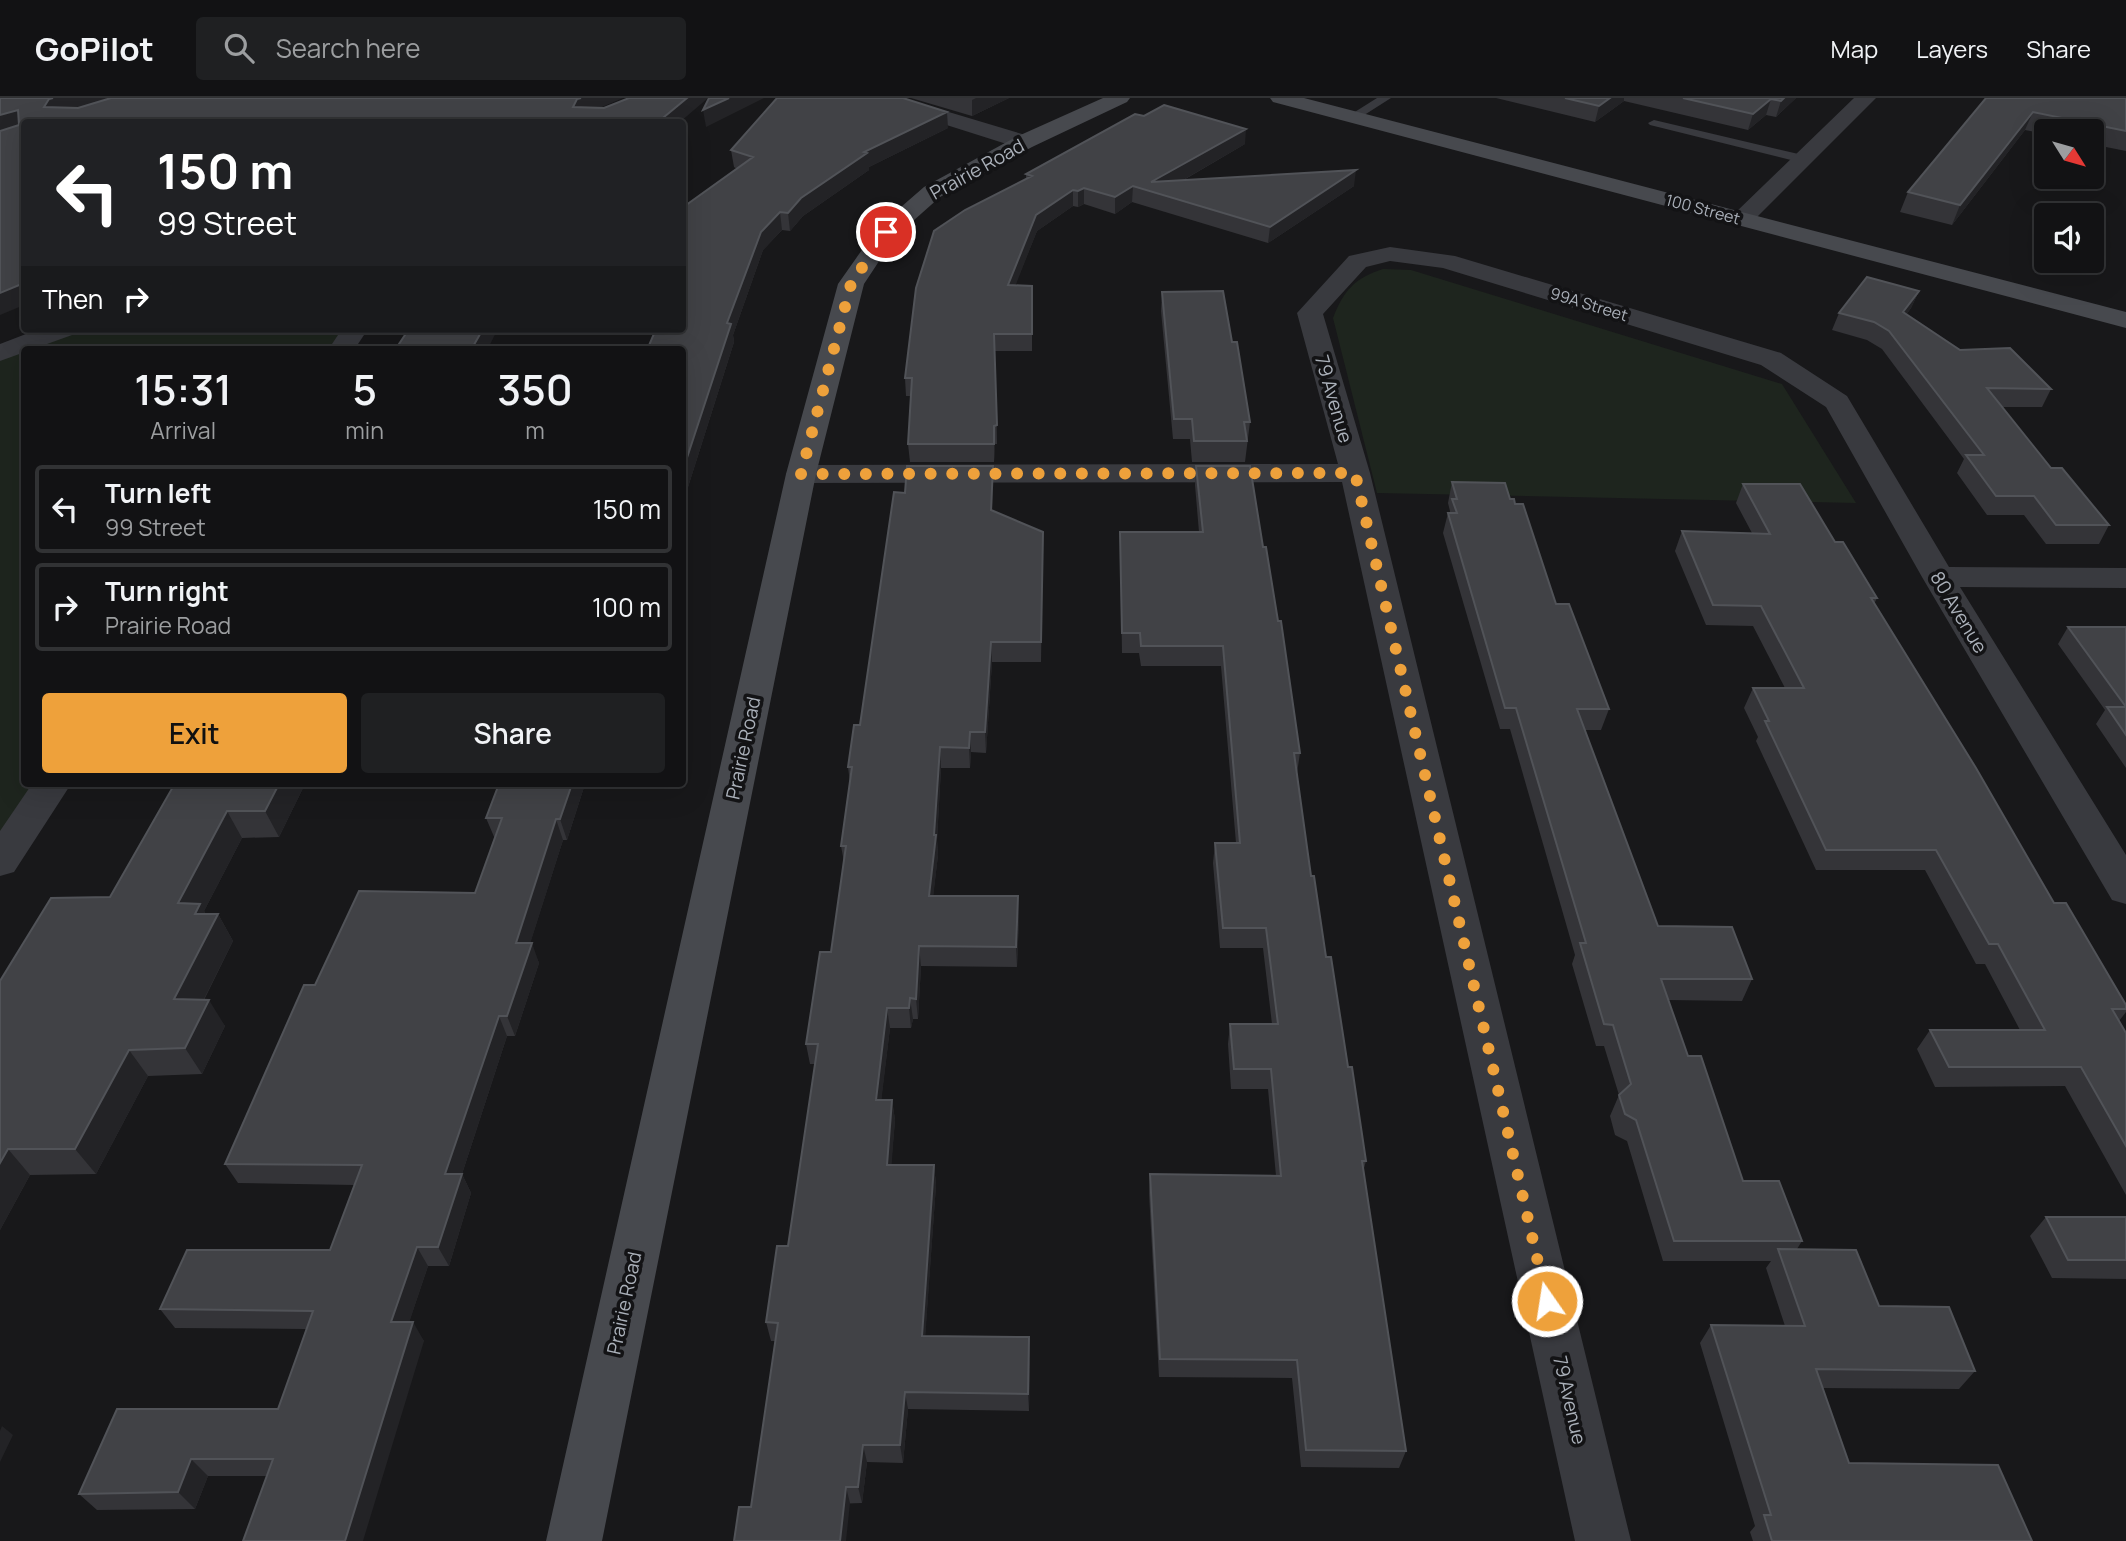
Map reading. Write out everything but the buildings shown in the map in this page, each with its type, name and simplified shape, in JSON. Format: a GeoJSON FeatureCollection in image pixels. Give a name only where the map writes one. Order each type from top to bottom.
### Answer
{"type":"FeatureCollection","features":[{"type":"Feature","properties":{"kind":"street"},"geometry":{"type":"LineString","coordinates":[[881,98],[1024,142]]}},
{"type":"Feature","properties":{"kind":"street","name":"Prairie Road"},"geometry":{"type":"LineString","coordinates":[[574,1541],[801,474],[851,284],[886,232],[932,192],[1024,142],[1120,98]]}},
{"type":"Feature","properties":{"kind":"street","name":"100 Street"},"geometry":{"type":"LineString","coordinates":[[1280,98],[2126,320]]}},
{"type":"Feature","properties":{"kind":"street"},"geometry":{"type":"LineString","coordinates":[[1742,219],[1866,98]]}},
{"type":"Feature","properties":{"kind":"street","name":"79 Avenue"},"geometry":{"type":"LineString","coordinates":[[1405,256],[1390,254],[1358,261],[1310,313],[1355,473],[1603,1541]]}},
{"type":"Feature","properties":{"kind":"street","name":"99A Street"},"geometry":{"type":"LineString","coordinates":[[1405,256],[1446,261],[1771,359]]}},
{"type":"Feature","properties":{"kind":"street"},"geometry":{"type":"LineString","coordinates":[[0,353],[52,333]]}},
{"type":"Feature","properties":{"kind":"street","name":"80 Avenue"},"geometry":{"type":"LineString","coordinates":[[1771,359],[1837,402],[1938,577],[2126,888]]}},
{"type":"Feature","properties":{"kind":"street"},"geometry":{"type":"LineString","coordinates":[[801,474],[1355,473]]}},
{"type":"Feature","properties":{"kind":"street"},"geometry":{"type":"LineString","coordinates":[[1938,577],[2126,578]]}},
{"type":"Feature","properties":{"kind":"street"},"geometry":{"type":"LineString","coordinates":[[0,862],[50,787]]}},
{"type":"Feature","properties":{"kind":"lane"},"geometry":{"type":"LineString","coordinates":[[1354,117],[1385,98]]}},
{"type":"Feature","properties":{"kind":"lane"},"geometry":{"type":"LineString","coordinates":[[1654,123],[1804,159]]}},
{"type":"Feature","properties":{"kind":"shaded area"},"geometry":{"type":"Polygon","coordinates":[[[1383,269],[1411,270],[1782,384],[1856,503],[1377,493],[1333,318],[1352,286],[1383,269]]]}},
{"type":"Feature","properties":{"kind":"shaded area"},"geometry":{"type":"Polygon","coordinates":[[[64,333],[352,333],[344,346],[32,346],[64,333]]]}},
{"type":"Feature","properties":{"kind":"shaded area"},"geometry":{"type":"Polygon","coordinates":[[[21,350],[21,787],[50,787],[0,862],[0,359],[21,350]]]}},
{"type":"Feature","properties":{"kind":"route"},"geometry":{"type":"LineString","coordinates":[[886,232],[851,284],[801,474],[1355,473],[1547,1301]]}}]}
